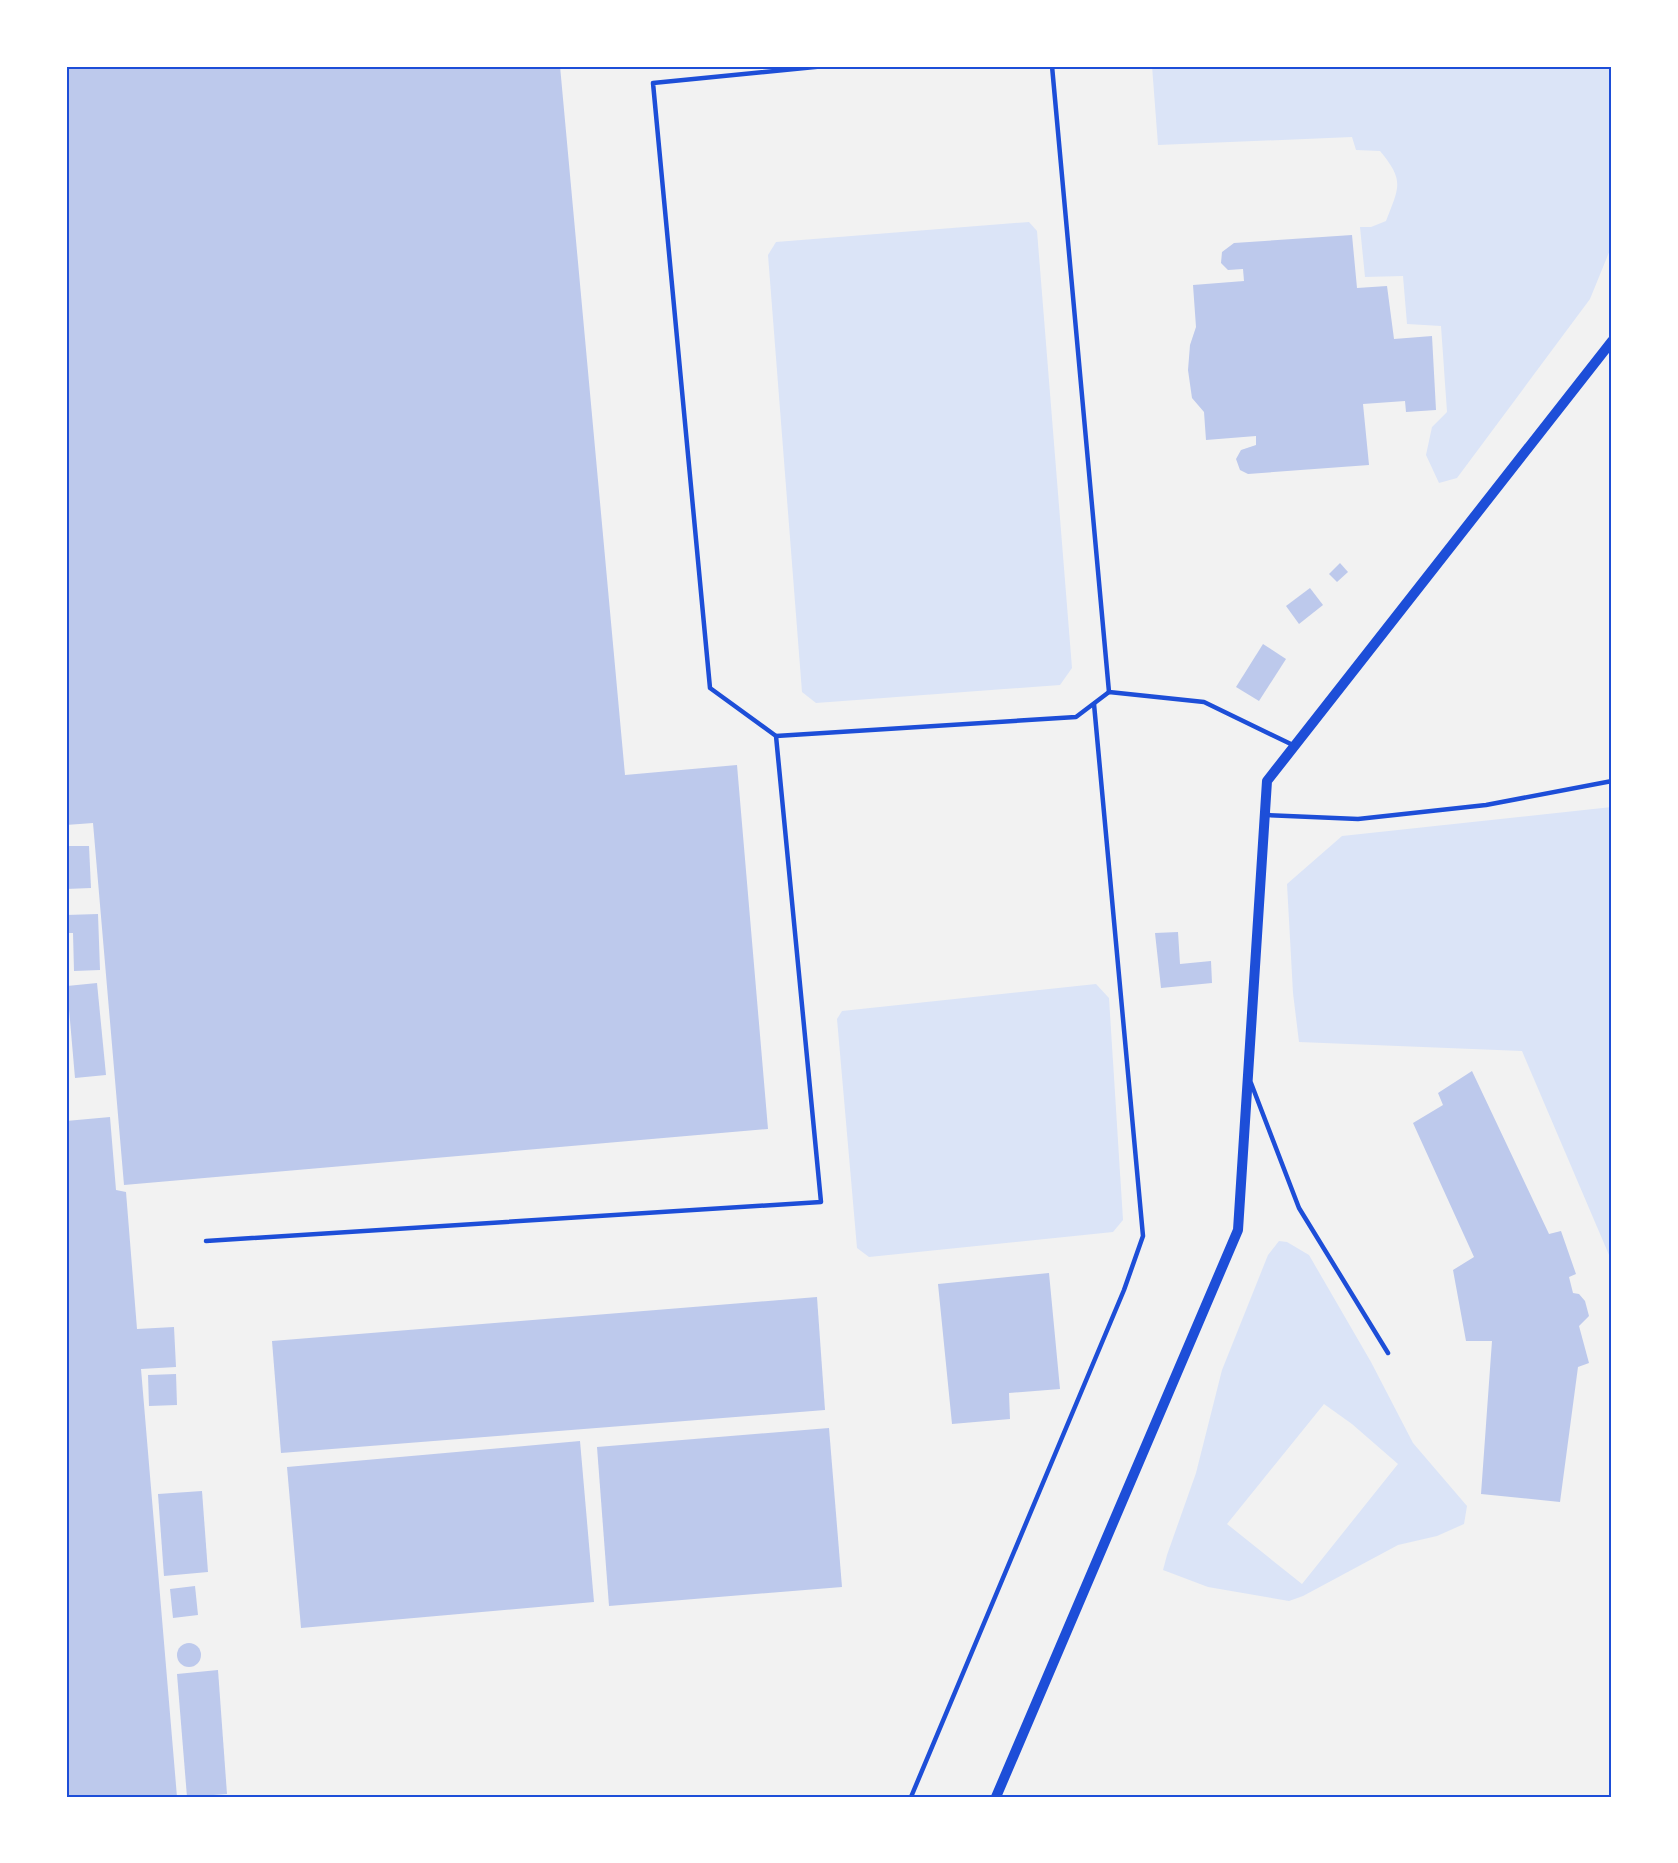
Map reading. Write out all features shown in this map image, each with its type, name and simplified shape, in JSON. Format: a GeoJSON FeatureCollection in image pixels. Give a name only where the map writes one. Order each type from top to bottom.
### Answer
{"type":"FeatureCollection","features":[{"type":"Feature","properties":{"kind":"street"},"geometry":{"type":"LineString","coordinates":[[996,1797],[1238,1230],[1267,781],[1612,340]]}},
{"type":"Feature","properties":{"kind":"lane"},"geometry":{"type":"LineString","coordinates":[[825,66],[653,83],[710,688],[776,736],[1076,717],[1109,692],[1204,702],[1295,746]]}},
{"type":"Feature","properties":{"kind":"lane"},"geometry":{"type":"LineString","coordinates":[[1052,66],[1109,692]]}},
{"type":"Feature","properties":{"kind":"lane"},"geometry":{"type":"LineString","coordinates":[[911,1797],[1124,1290],[1143,1236],[1094,704]]}},
{"type":"Feature","properties":{"kind":"lane"},"geometry":{"type":"LineString","coordinates":[[206,1240],[821,1202],[776,736]]}},
{"type":"Feature","properties":{"kind":"lane"},"geometry":{"type":"LineString","coordinates":[[1266,815],[1358,819],[1486,805],[1612,781]]}},
{"type":"Feature","properties":{"kind":"lane"},"geometry":{"type":"LineString","coordinates":[[1248,1077],[1299,1208],[1388,1353]]}},
{"type":"Feature","properties":{"kind":"shaded area"},"geometry":{"type":"Polygon","coordinates":[[[1152,66],[1612,66],[1612,245],[1590,299],[1457,478],[1439,483],[1426,455],[1432,427],[1447,412],[1441,326],[1407,324],[1403,276],[1365,277],[1360,227],[1371,227],[1386,221],[1397,184],[1388,161],[1380,151],[1356,150],[1352,137],[1158,145],[1152,66]]]}},
{"type":"Feature","properties":{"kind":"shaded area"},"geometry":{"type":"Polygon","coordinates":[[[1029,222],[1037,231],[1072,668],[1060,685],[816,703],[802,692],[768,255],[776,242],[1029,222]]]}},
{"type":"Feature","properties":{"kind":"shaded area"},"geometry":{"type":"Polygon","coordinates":[[[1612,807],[1612,1262],[1522,1051],[1299,1042],[1293,993],[1287,884],[1342,836],[1612,807]]]}},
{"type":"Feature","properties":{"kind":"shaded area"},"geometry":{"type":"Polygon","coordinates":[[[1096,984],[1109,998],[1123,1220],[1113,1232],[869,1257],[857,1248],[837,1019],[842,1011],[1096,984]]]}},
{"type":"Feature","properties":{"kind":"shaded area"},"geometry":{"type":"Polygon","coordinates":[[[1279,1241],[1287,1242],[1309,1255],[1371,1362],[1413,1443],[1467,1506],[1464,1524],[1437,1536],[1398,1545],[1303,1596],[1289,1601],[1208,1587],[1163,1570],[1196,1473],[1222,1370],[1268,1255],[1279,1241]],[[1324,1404],[1227,1524],[1302,1584],[1398,1464],[1352,1424],[1324,1404]]]}},
{"type":"Feature","properties":{"kind":"building"},"geometry":{"type":"Polygon","coordinates":[[[66,66],[560,66],[625,775],[737,765],[768,1129],[124,1185],[93,823],[66,825],[66,66]]]}},
{"type":"Feature","properties":{"kind":"building"},"geometry":{"type":"Polygon","coordinates":[[[1352,235],[1357,288],[1387,286],[1394,339],[1432,336],[1436,410],[1406,412],[1405,401],[1363,404],[1369,465],[1248,474],[1240,470],[1236,459],[1241,450],[1256,445],[1256,436],[1206,440],[1204,412],[1192,398],[1188,370],[1190,345],[1196,327],[1193,285],[1244,281],[1243,269],[1228,270],[1221,263],[1222,252],[1234,243],[1352,235]]]}},
{"type":"Feature","properties":{"kind":"building"},"geometry":{"type":"Polygon","coordinates":[[[1340,563],[1348,572],[1337,582],[1329,574],[1340,563]]]}},
{"type":"Feature","properties":{"kind":"building"},"geometry":{"type":"Polygon","coordinates":[[[1310,588],[1323,605],[1299,624],[1286,606],[1310,588]]]}},
{"type":"Feature","properties":{"kind":"building"},"geometry":{"type":"Polygon","coordinates":[[[1263,644],[1286,659],[1259,701],[1236,687],[1263,644]]]}},
{"type":"Feature","properties":{"kind":"building"},"geometry":{"type":"Polygon","coordinates":[[[66,846],[89,846],[91,888],[66,889],[66,846]]]}},
{"type":"Feature","properties":{"kind":"building"},"geometry":{"type":"Polygon","coordinates":[[[98,914],[100,970],[74,971],[73,933],[66,933],[66,915],[98,914]]]}},
{"type":"Feature","properties":{"kind":"building"},"geometry":{"type":"Polygon","coordinates":[[[1178,932],[1180,964],[1211,961],[1212,983],[1161,988],[1155,933],[1178,932]]]}},
{"type":"Feature","properties":{"kind":"building"},"geometry":{"type":"Polygon","coordinates":[[[97,983],[106,1075],[75,1078],[67,986],[97,983]]]}},
{"type":"Feature","properties":{"kind":"building"},"geometry":{"type":"Polygon","coordinates":[[[1472,1071],[1549,1234],[1561,1231],[1576,1274],[1569,1277],[1573,1293],[1579,1294],[1585,1301],[1589,1316],[1579,1326],[1589,1363],[1578,1367],[1560,1502],[1481,1494],[1492,1341],[1466,1341],[1453,1270],[1474,1257],[1413,1123],[1443,1105],[1438,1093],[1472,1071]]]}},
{"type":"Feature","properties":{"kind":"building"},"geometry":{"type":"Polygon","coordinates":[[[110,1117],[116,1190],[126,1192],[137,1329],[174,1327],[176,1367],[141,1369],[177,1797],[66,1797],[66,1121],[110,1117]]]}},
{"type":"Feature","properties":{"kind":"building"},"geometry":{"type":"Polygon","coordinates":[[[1049,1273],[1060,1389],[1009,1393],[1010,1419],[952,1424],[938,1284],[1049,1273]]]}},
{"type":"Feature","properties":{"kind":"building"},"geometry":{"type":"Polygon","coordinates":[[[817,1297],[825,1410],[281,1453],[272,1341],[817,1297]]]}},
{"type":"Feature","properties":{"kind":"building"},"geometry":{"type":"Polygon","coordinates":[[[176,1374],[177,1405],[149,1406],[148,1375],[176,1374]]]}},
{"type":"Feature","properties":{"kind":"building"},"geometry":{"type":"Polygon","coordinates":[[[829,1428],[842,1587],[609,1606],[597,1447],[829,1428]]]}},
{"type":"Feature","properties":{"kind":"building"},"geometry":{"type":"Polygon","coordinates":[[[580,1441],[594,1602],[301,1628],[287,1467],[580,1441]]]}},
{"type":"Feature","properties":{"kind":"building"},"geometry":{"type":"Polygon","coordinates":[[[202,1491],[208,1572],[164,1576],[158,1494],[202,1491]]]}},
{"type":"Feature","properties":{"kind":"building"},"geometry":{"type":"Polygon","coordinates":[[[195,1586],[198,1615],[173,1618],[170,1589],[195,1586]]]}},
{"type":"Feature","properties":{"kind":"building"},"geometry":{"type":"Polygon","coordinates":[[[189,1643],[194,1644],[200,1650],[200,1660],[194,1666],[189,1667],[184,1666],[178,1660],[177,1655],[178,1650],[184,1644],[189,1643]]]}},
{"type":"Feature","properties":{"kind":"building"},"geometry":{"type":"Polygon","coordinates":[[[218,1670],[227,1794],[187,1797],[177,1674],[218,1670]]]}}]}
